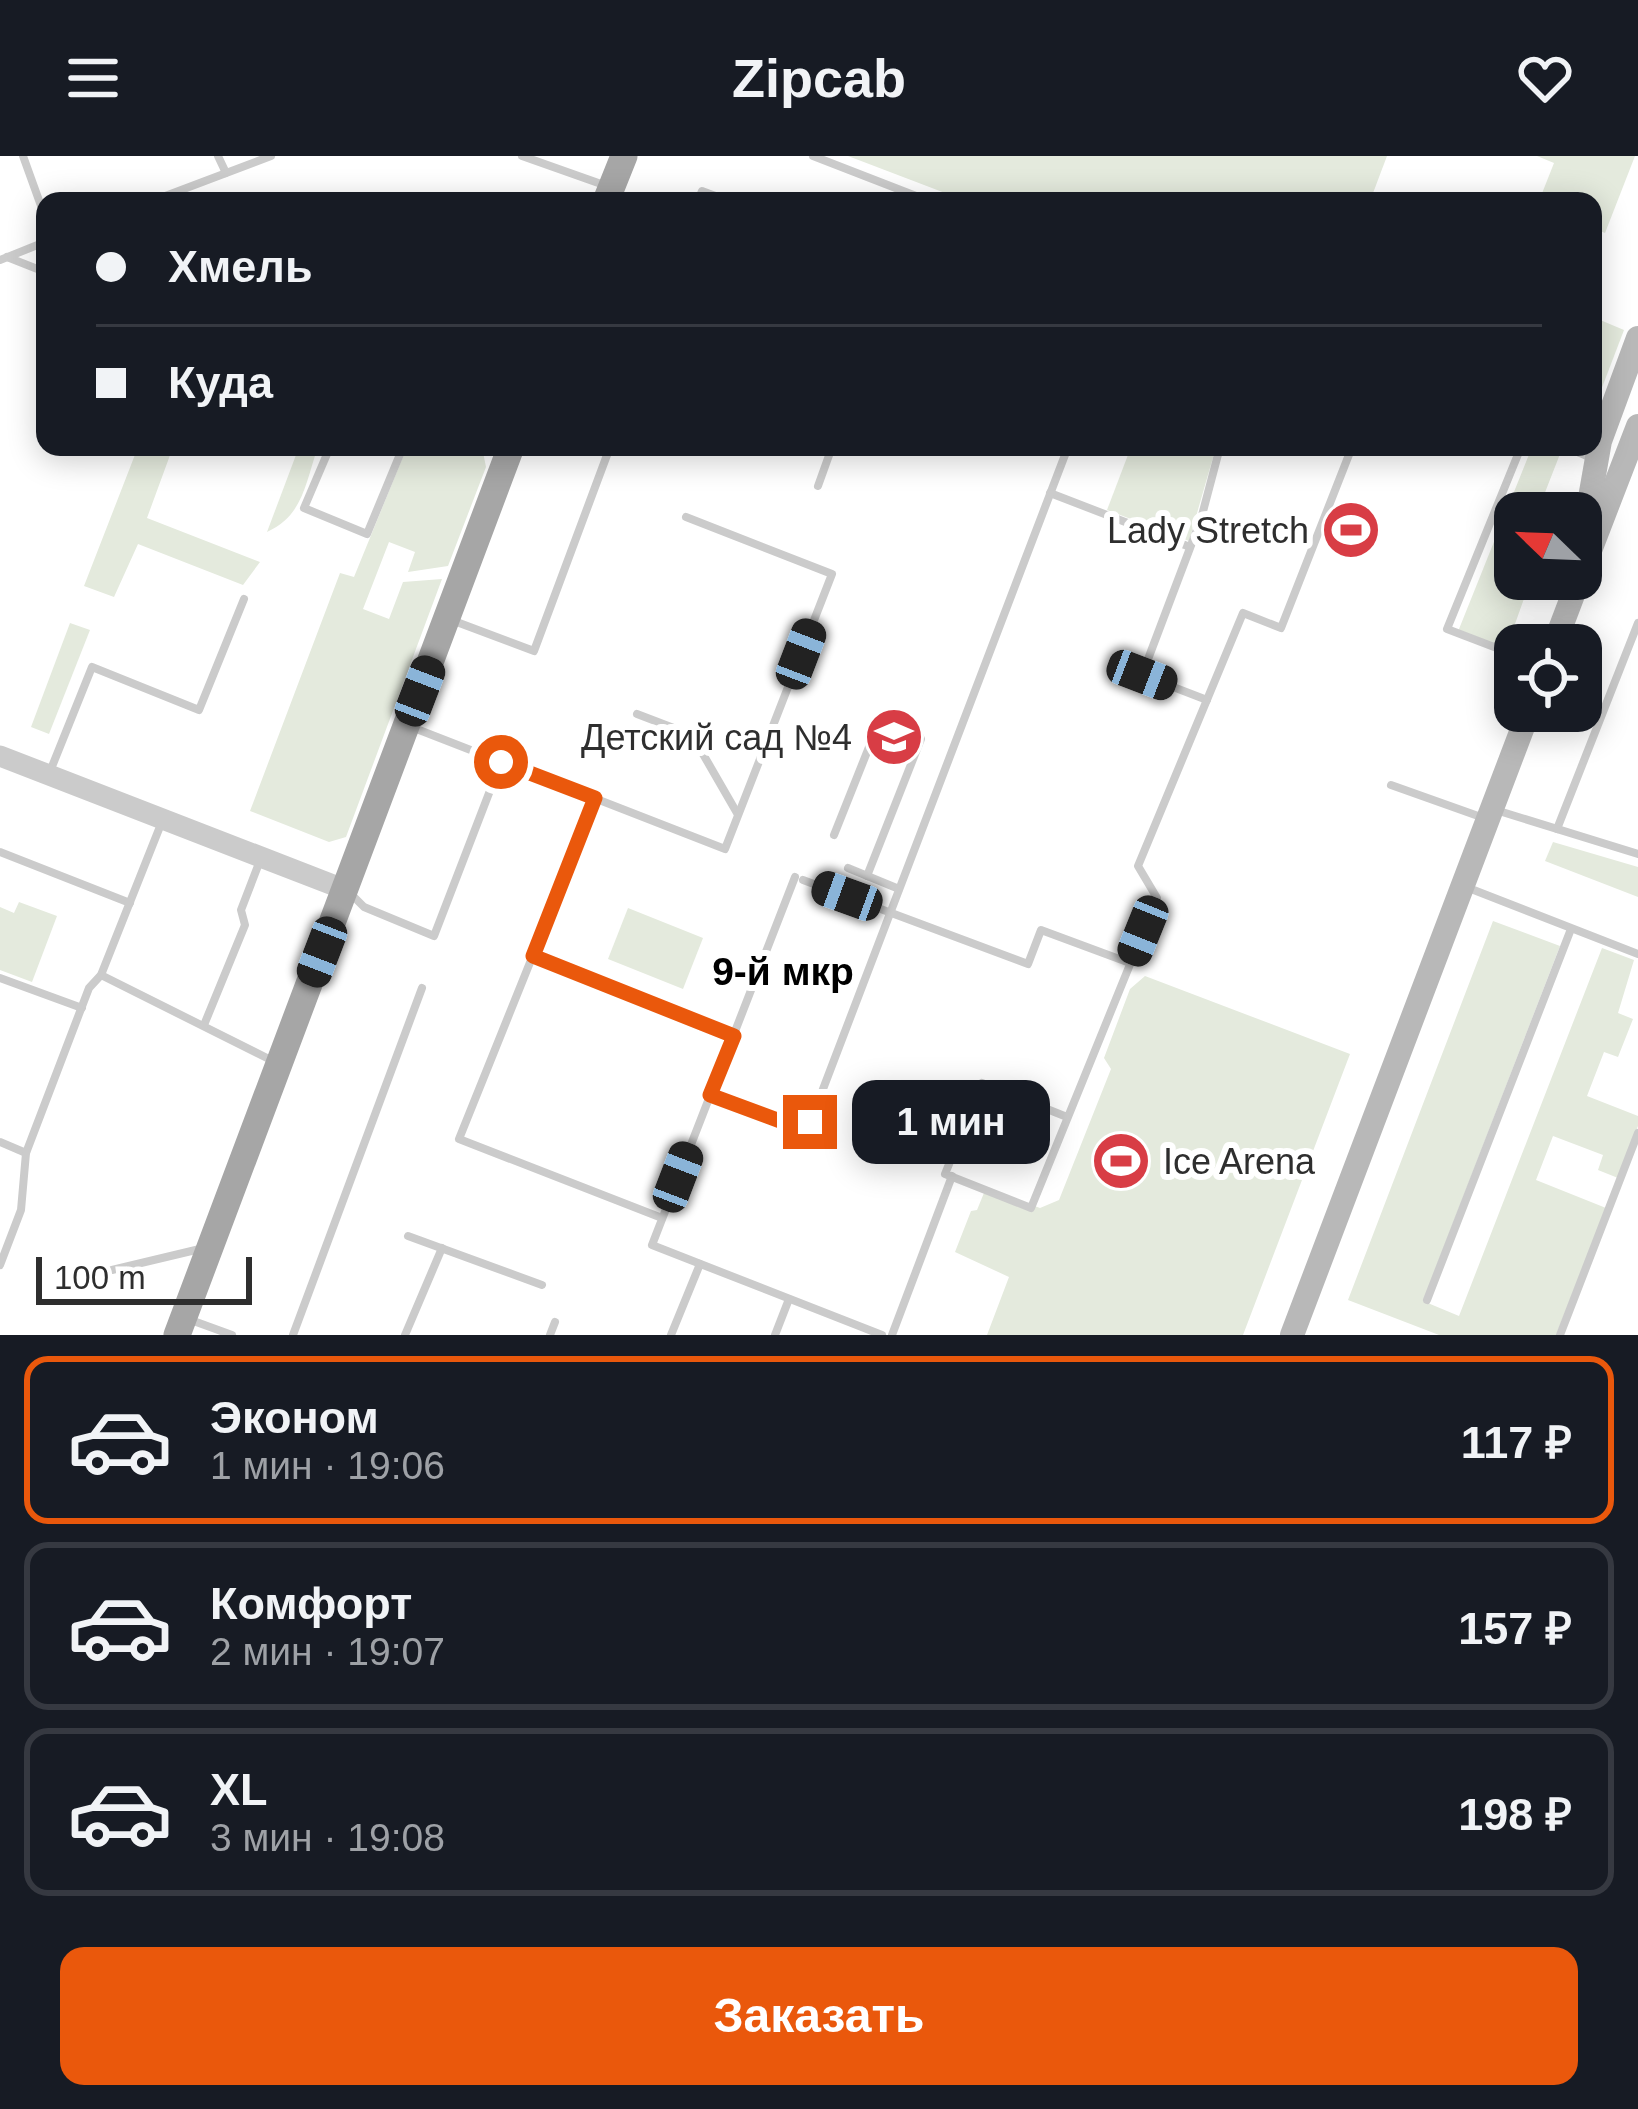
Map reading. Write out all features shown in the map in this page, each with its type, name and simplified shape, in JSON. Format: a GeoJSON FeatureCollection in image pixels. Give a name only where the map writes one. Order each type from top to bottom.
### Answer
{"type":"FeatureCollection","features":[{"type":"Feature","properties":{"kind":"main road"},"geometry":{"type":"LineString","coordinates":[[610,192],[624,156]]}},
{"type":"Feature","properties":{"kind":"main road"},"geometry":{"type":"LineString","coordinates":[[1602,439],[1638,339]]}},
{"type":"Feature","properties":{"kind":"main road"},"geometry":{"type":"LineString","coordinates":[[1602,519],[1638,426]]}},
{"type":"Feature","properties":{"kind":"main road"},"geometry":{"type":"LineString","coordinates":[[181,1326],[447,619],[501,456]]}},
{"type":"Feature","properties":{"kind":"main road"},"geometry":{"type":"LineString","coordinates":[[1590,492],[1596,456]]}},
{"type":"Feature","properties":{"kind":"main road"},"geometry":{"type":"LineString","coordinates":[[1295,1334],[1521,732]]}},
{"type":"Feature","properties":{"kind":"street"},"geometry":{"type":"LineString","coordinates":[[0,756],[346,890]]}},
{"type":"Feature","properties":{"kind":"lane"},"geometry":{"type":"LineString","coordinates":[[23,156],[36,192]]}},
{"type":"Feature","properties":{"kind":"lane"},"geometry":{"type":"LineString","coordinates":[[218,156],[226,173]]}},
{"type":"Feature","properties":{"kind":"lane"},"geometry":{"type":"LineString","coordinates":[[176,192],[271,156]]}},
{"type":"Feature","properties":{"kind":"lane"},"geometry":{"type":"LineString","coordinates":[[521,156],[604,192]]}},
{"type":"Feature","properties":{"kind":"lane"},"geometry":{"type":"LineString","coordinates":[[813,156],[905,192]]}},
{"type":"Feature","properties":{"kind":"lane"},"geometry":{"type":"LineString","coordinates":[[3,258],[36,245]]}},
{"type":"Feature","properties":{"kind":"lane"},"geometry":{"type":"LineString","coordinates":[[3,258],[36,269]]}},
{"type":"Feature","properties":{"kind":"lane"},"geometry":{"type":"LineString","coordinates":[[326,456],[304,508],[368,534],[399,456]]}},
{"type":"Feature","properties":{"kind":"lane"},"geometry":{"type":"LineString","coordinates":[[447,619],[533,651],[607,456]]}},
{"type":"Feature","properties":{"kind":"lane"},"geometry":{"type":"LineString","coordinates":[[818,486],[829,456]]}},
{"type":"Feature","properties":{"kind":"lane"},"geometry":{"type":"LineString","coordinates":[[710,1095],[807,1131],[1064,456]]}},
{"type":"Feature","properties":{"kind":"lane"},"geometry":{"type":"LineString","coordinates":[[1207,700],[1142,675],[1190,547],[1217,456]]}},
{"type":"Feature","properties":{"kind":"lane"},"geometry":{"type":"LineString","coordinates":[[1067,1117],[982,1084],[945,1174],[1031,1208],[1156,898],[1138,866],[1243,613],[1281,628],[1348,456]]}},
{"type":"Feature","properties":{"kind":"lane"},"geometry":{"type":"LineString","coordinates":[[1494,648],[1447,629],[1517,456]]}},
{"type":"Feature","properties":{"kind":"lane"},"geometry":{"type":"LineString","coordinates":[[1588,456],[1595,459]]}},
{"type":"Feature","properties":{"kind":"lane"},"geometry":{"type":"LineString","coordinates":[[1050,493],[1190,547]]}},
{"type":"Feature","properties":{"kind":"lane"},"geometry":{"type":"LineString","coordinates":[[407,726],[725,849],[832,574],[686,517]]}},
{"type":"Feature","properties":{"kind":"lane"},"geometry":{"type":"LineString","coordinates":[[48,775],[92,667],[199,710],[244,599]]}},
{"type":"Feature","properties":{"kind":"lane"},"geometry":{"type":"LineString","coordinates":[[1556,829],[1638,623]]}},
{"type":"Feature","properties":{"kind":"lane"},"geometry":{"type":"LineString","coordinates":[[637,714],[692,735],[738,814]]}},
{"type":"Feature","properties":{"kind":"lane"},"geometry":{"type":"LineString","coordinates":[[834,835],[881,718],[918,732],[921,739],[867,876]]}},
{"type":"Feature","properties":{"kind":"lane"},"geometry":{"type":"LineString","coordinates":[[346,890],[364,907],[434,936],[501,762]]}},
{"type":"Feature","properties":{"kind":"lane"},"geometry":{"type":"LineString","coordinates":[[1391,785],[1638,854]]}},
{"type":"Feature","properties":{"kind":"lane"},"geometry":{"type":"LineString","coordinates":[[595,798],[459,1139],[662,1218]]}},
{"type":"Feature","properties":{"kind":"lane"},"geometry":{"type":"LineString","coordinates":[[0,1265],[21,1210],[26,1154],[89,988],[101,975],[163,819]]}},
{"type":"Feature","properties":{"kind":"lane"},"geometry":{"type":"LineString","coordinates":[[0,852],[130,902]]}},
{"type":"Feature","properties":{"kind":"lane"},"geometry":{"type":"LineString","coordinates":[[204,1025],[245,925],[241,910],[262,857]]}},
{"type":"Feature","properties":{"kind":"lane"},"geometry":{"type":"LineString","coordinates":[[848,868],[899,889]]}},
{"type":"Feature","properties":{"kind":"lane"},"geometry":{"type":"LineString","coordinates":[[882,1335],[652,1245],[799,879],[1028,964],[1041,930],[1130,963]]}},
{"type":"Feature","properties":{"kind":"lane"},"geometry":{"type":"LineString","coordinates":[[1463,886],[1638,954]]}},
{"type":"Feature","properties":{"kind":"lane"},"geometry":{"type":"LineString","coordinates":[[1427,1300],[1571,928]]}},
{"type":"Feature","properties":{"kind":"lane"},"geometry":{"type":"LineString","coordinates":[[533,956],[734,1036]]}},
{"type":"Feature","properties":{"kind":"lane"},"geometry":{"type":"LineString","coordinates":[[101,975],[280,1065]]}},
{"type":"Feature","properties":{"kind":"lane"},"geometry":{"type":"LineString","coordinates":[[0,977],[82,1008]]}},
{"type":"Feature","properties":{"kind":"lane"},"geometry":{"type":"LineString","coordinates":[[293,1335],[422,988]]}},
{"type":"Feature","properties":{"kind":"lane"},"geometry":{"type":"LineString","coordinates":[[1560,1335],[1638,1133]]}},
{"type":"Feature","properties":{"kind":"lane"},"geometry":{"type":"LineString","coordinates":[[0,1142],[26,1154]]}},
{"type":"Feature","properties":{"kind":"lane"},"geometry":{"type":"LineString","coordinates":[[892,1335],[952,1176]]}},
{"type":"Feature","properties":{"kind":"lane"},"geometry":{"type":"LineString","coordinates":[[408,1236],[542,1285]]}},
{"type":"Feature","properties":{"kind":"lane"},"geometry":{"type":"LineString","coordinates":[[112,1270],[211,1247]]}},
{"type":"Feature","properties":{"kind":"lane"},"geometry":{"type":"LineString","coordinates":[[405,1335],[442,1249]]}},
{"type":"Feature","properties":{"kind":"lane"},"geometry":{"type":"LineString","coordinates":[[671,1335],[700,1264]]}},
{"type":"Feature","properties":{"kind":"lane"},"geometry":{"type":"LineString","coordinates":[[775,1335],[789,1299]]}},
{"type":"Feature","properties":{"kind":"lane"},"geometry":{"type":"LineString","coordinates":[[550,1335],[555,1322]]}},
{"type":"Feature","properties":{"kind":"lane"},"geometry":{"type":"LineString","coordinates":[[181,1326],[232,1335]]}},
{"type":"Feature","properties":{"kind":"shaded area"},"geometry":{"type":"Polygon","coordinates":[[[848,156],[1387,156],[1373,192],[942,192],[848,156]]]}},
{"type":"Feature","properties":{"kind":"shaded area"},"geometry":{"type":"Polygon","coordinates":[[[1537,156],[1635,156],[1605,233],[1602,192],[1543,192],[1554,163],[1537,156]]]}},
{"type":"Feature","properties":{"kind":"shaded area"},"geometry":{"type":"Polygon","coordinates":[[[1602,321],[1624,330],[1602,387],[1602,321]]]}},
{"type":"Feature","properties":{"kind":"shaded area"},"geometry":{"type":"Polygon","coordinates":[[[135,456],[170,456],[147,518],[260,562],[243,585],[138,544],[114,597],[84,586],[135,456]]]}},
{"type":"Feature","properties":{"kind":"shaded area"},"geometry":{"type":"Polygon","coordinates":[[[296,456],[315,456],[296,507],[267,532],[296,456]]]}},
{"type":"Feature","properties":{"kind":"shaded area"},"geometry":{"type":"Polygon","coordinates":[[[403,456],[484,456],[486,467],[448,566],[408,572],[415,552],[389,542],[363,609],[389,619],[403,582],[442,579],[346,837],[329,842],[250,811],[340,573],[354,577],[403,456]]]}},
{"type":"Feature","properties":{"kind":"shaded area"},"geometry":{"type":"Polygon","coordinates":[[[1128,456],[1213,456],[1189,541],[1107,510],[1128,456]]]}},
{"type":"Feature","properties":{"kind":"shaded area"},"geometry":{"type":"Polygon","coordinates":[[[1528,456],[1559,456],[1545,492],[1514,492],[1528,456]]]}},
{"type":"Feature","properties":{"kind":"shaded area"},"geometry":{"type":"Polygon","coordinates":[[[1494,542],[1494,600],[1524,600],[1515,624],[1494,624],[1494,648],[1457,634],[1494,542]]]}},
{"type":"Feature","properties":{"kind":"shaded area"},"geometry":{"type":"Polygon","coordinates":[[[70,623],[90,630],[49,734],[31,727],[70,623]]]}},
{"type":"Feature","properties":{"kind":"shaded area"},"geometry":{"type":"Polygon","coordinates":[[[1553,842],[1638,867],[1638,897],[1545,861],[1553,842]]]}},
{"type":"Feature","properties":{"kind":"shaded area"},"geometry":{"type":"Polygon","coordinates":[[[19,902],[57,916],[32,982],[0,970],[0,907],[14,913],[19,902]]]}},
{"type":"Feature","properties":{"kind":"shaded area"},"geometry":{"type":"Polygon","coordinates":[[[628,908],[703,938],[683,989],[608,959],[628,908]]]}},
{"type":"Feature","properties":{"kind":"shaded area"},"geometry":{"type":"Polygon","coordinates":[[[1493,921],[1560,946],[1423,1301],[1459,1316],[1602,948],[1634,960],[1618,1013],[1633,1019],[1618,1057],[1604,1052],[1587,1096],[1638,1116],[1618,1178],[1598,1170],[1603,1155],[1553,1136],[1536,1180],[1606,1208],[1556,1335],[1439,1335],[1348,1300],[1493,921]]]}},
{"type":"Feature","properties":{"kind":"shaded area"},"geometry":{"type":"Polygon","coordinates":[[[1145,976],[1350,1054],[1243,1335],[987,1335],[1009,1277],[955,1252],[971,1211],[977,1210],[986,1188],[1040,1208],[1059,1200],[1111,1069],[1104,1058],[1130,989],[1145,976]]]}},
{"type":"Feature","properties":{"kind":"place","name":"Lady Stretch"},"geometry":{"type":"Point","coordinates":[1351,530]}},
{"type":"Feature","properties":{"kind":"place","name":"Детский сад №4"},"geometry":{"type":"Point","coordinates":[894,737]}},
{"type":"Feature","properties":{"kind":"place","name":"Ice Arena"},"geometry":{"type":"Point","coordinates":[1121,1161]}},
{"type":"Feature","properties":{"kind":"district","name":"9-й мкр"},"geometry":{"type":"Point","coordinates":[783,971]}},
{"type":"Feature","properties":{"kind":"route"},"geometry":{"type":"LineString","coordinates":[[501,762],[595,798],[533,956],[734,1036],[710,1095],[807,1131],[810,1122]]}}]}
